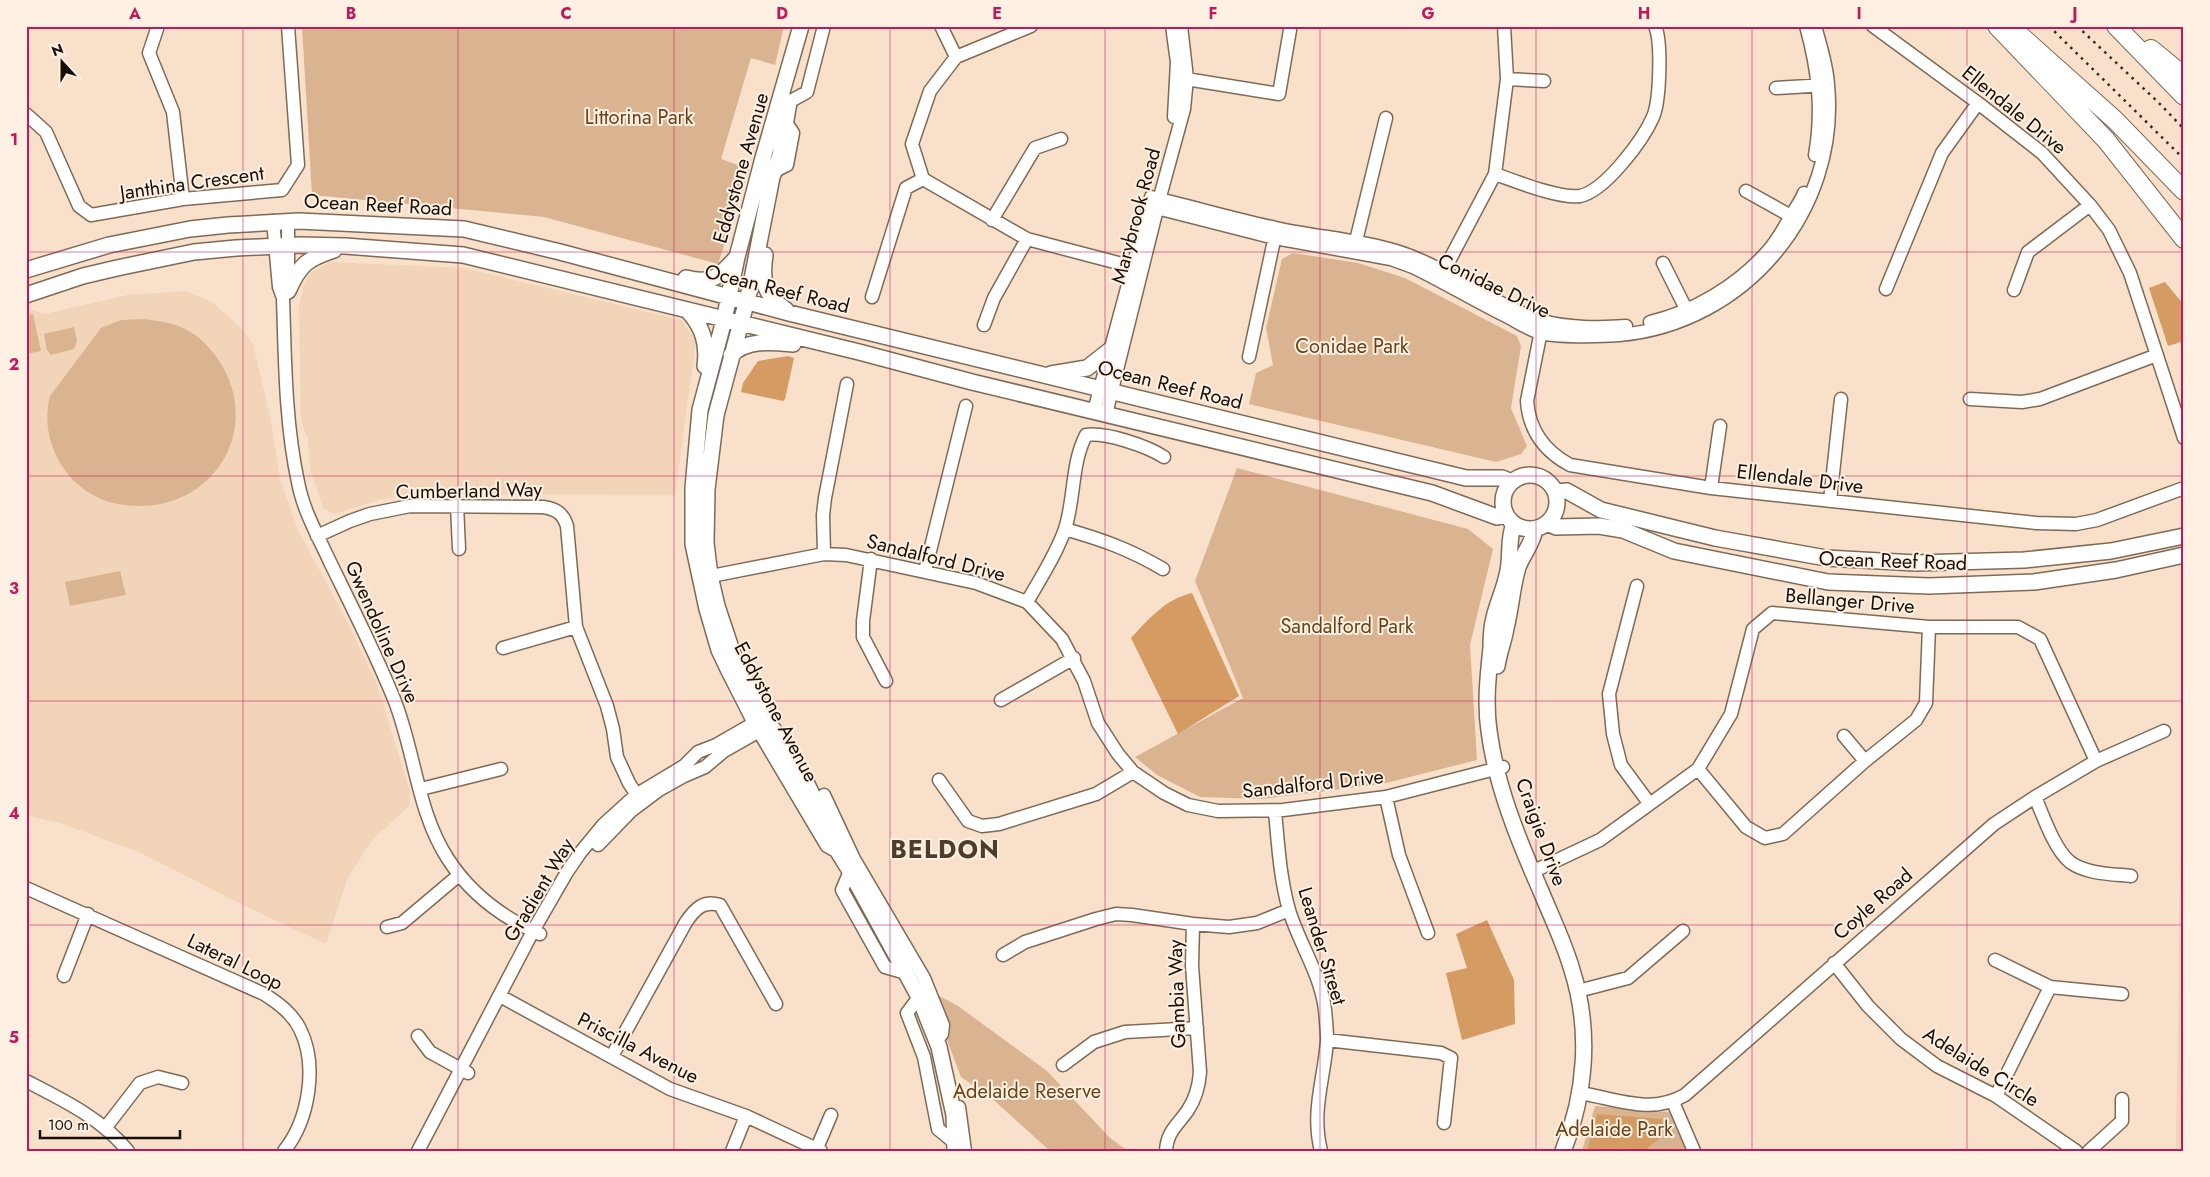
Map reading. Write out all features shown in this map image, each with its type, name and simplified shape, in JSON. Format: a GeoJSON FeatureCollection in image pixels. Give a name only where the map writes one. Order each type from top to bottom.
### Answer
{"type":"FeatureCollection","features":[{"type":"Feature","properties":{"kind":"highway"},"geometry":{"type":"LineString","coordinates":[[1996,26],[2106,140],[2184,239]]}},
{"type":"Feature","properties":{"kind":"highway"},"geometry":{"type":"LineString","coordinates":[[2009,26],[2115,120],[2184,191]]}},
{"type":"Feature","properties":{"kind":"highway"},"geometry":{"type":"LineString","coordinates":[[2116,26],[2184,96]]}},
{"type":"Feature","properties":{"kind":"highway"},"geometry":{"type":"LineString","coordinates":[[2123,26],[2184,76]]}},
{"type":"Feature","properties":{"kind":"main road","name":"Eddystone Avenue"},"geometry":{"type":"LineString","coordinates":[[801,26],[762,158],[737,257],[724,320],[700,410],[699,439],[693,488],[693,544],[717,606],[736,663],[763,724],[788,750],[836,841],[837,850],[850,872],[870,896],[919,997],[937,1040],[954,1114],[958,1148]]}},
{"type":"Feature","properties":{"kind":"main road","name":"Eddystone Avenue"},"geometry":{"type":"LineString","coordinates":[[705,578],[706,512],[716,415],[746,302],[774,174],[780,156],[789,102],[811,26]]}},
{"type":"Feature","properties":{"kind":"main road"},"geometry":{"type":"LineString","coordinates":[[762,158],[774,174],[772,208],[763,272],[770,297],[789,313]]}},
{"type":"Feature","properties":{"kind":"main road","name":"Ocean Reef Road"},"geometry":{"type":"LineString","coordinates":[[26,270],[109,245],[190,229],[281,221],[464,229],[560,252],[789,313],[1466,478],[1502,478],[1512,482]]}},
{"type":"Feature","properties":{"kind":"main road","name":"Ocean Reef Road"},"geometry":{"type":"LineString","coordinates":[[26,295],[83,276],[194,252],[281,246],[345,246],[463,254],[859,352],[972,382],[1432,493],[1498,517],[1510,519]]}},
{"type":"Feature","properties":{"kind":"main road"},"geometry":{"type":"LineString","coordinates":[[286,294],[295,275],[310,258],[345,246]]}},
{"type":"Feature","properties":{"kind":"main road"},"geometry":{"type":"LineString","coordinates":[[560,252],[610,258],[699,281],[716,277],[737,257]]}},
{"type":"Feature","properties":{"kind":"main road"},"geometry":{"type":"LineString","coordinates":[[688,311],[702,331],[707,351],[700,410]]}},
{"type":"Feature","properties":{"kind":"main road"},"geometry":{"type":"LineString","coordinates":[[732,355],[737,349],[748,344],[777,342],[859,352]]}},
{"type":"Feature","properties":{"kind":"main road"},"geometry":{"type":"LineString","coordinates":[[1042,375],[1087,368],[1110,350]]}},
{"type":"Feature","properties":{"kind":"main road"},"geometry":{"type":"LineString","coordinates":[[699,439],[709,432],[716,415]]}},
{"type":"Feature","properties":{"kind":"main road"},"geometry":{"type":"LineString","coordinates":[[1523,476],[1536,476],[1548,482],[1555,492],[1556,509],[1541,526],[1522,528],[1510,519],[1503,498],[1512,482],[1523,476]]}},
{"type":"Feature","properties":{"kind":"main road","name":"Ocean Reef Road"},"geometry":{"type":"LineString","coordinates":[[1555,492],[1566,491],[1601,510],[1715,538],[1826,558],[1916,563],[2024,560],[2111,551],[2184,536]]}},
{"type":"Feature","properties":{"kind":"main road","name":"Craigie Drive"},"geometry":{"type":"LineString","coordinates":[[1510,519],[1511,557],[1492,627],[1487,712],[1500,768],[1560,937],[1582,990],[1584,1098],[1572,1151]]}},
{"type":"Feature","properties":{"kind":"main road","name":"Ocean Reef Road"},"geometry":{"type":"LineString","coordinates":[[1541,526],[1599,526],[1624,530],[1674,551],[1828,582],[1929,586],[2034,582],[2116,570],[2184,555]]}},
{"type":"Feature","properties":{"kind":"main road","name":"Craigie Drive"},"geometry":{"type":"LineString","coordinates":[[1500,768],[1496,721],[1498,654],[1506,628],[1513,585],[1519,567],[1541,526]]}},
{"type":"Feature","properties":{"kind":"main road","name":"Craigie Drive"},"geometry":{"type":"LineString","coordinates":[[1563,1151],[1584,1098]]}},
{"type":"Feature","properties":{"kind":"street"},"geometry":{"type":"LineString","coordinates":[[158,26],[149,53],[173,112],[183,199]]}},
{"type":"Feature","properties":{"kind":"street","name":"Janthina Crescent"},"geometry":{"type":"LineString","coordinates":[[26,114],[46,132],[79,206],[90,215],[183,199],[282,190],[298,164],[288,26]]}},
{"type":"Feature","properties":{"kind":"street","name":"Eddystone Avenue"},"geometry":{"type":"LineString","coordinates":[[789,102],[807,92],[824,26]]}},
{"type":"Feature","properties":{"kind":"street"},"geometry":{"type":"LineString","coordinates":[[941,26],[956,57]]}},
{"type":"Feature","properties":{"kind":"street"},"geometry":{"type":"LineString","coordinates":[[1031,26],[956,57],[930,92],[912,144],[923,179],[1028,239],[1137,268]]}},
{"type":"Feature","properties":{"kind":"street","name":"Marybrook Road"},"geometry":{"type":"LineString","coordinates":[[1172,26],[1182,78]]}},
{"type":"Feature","properties":{"kind":"street","name":"Marybrook Road"},"geometry":{"type":"LineString","coordinates":[[1100,413],[1154,202],[1181,120],[1181,26]]}},
{"type":"Feature","properties":{"kind":"street"},"geometry":{"type":"LineString","coordinates":[[1442,275],[1495,174],[1507,79],[1504,26]]}},
{"type":"Feature","properties":{"kind":"street"},"geometry":{"type":"LineString","coordinates":[[1495,174],[1566,196],[1588,193],[1603,184],[1618,167],[1653,116],[1657,103],[1659,47],[1656,26]]}},
{"type":"Feature","properties":{"kind":"street","name":"Conidae Drive"},"geometry":{"type":"LineString","coordinates":[[1806,26],[1824,85]]}},
{"type":"Feature","properties":{"kind":"street","name":"Conidae Drive"},"geometry":{"type":"LineString","coordinates":[[1154,202],[1276,233],[1354,246],[1442,275],[1542,327],[1588,336],[1634,333],[1663,328],[1688,314],[1724,299],[1748,282],[1772,259],[1816,181],[1823,157],[1828,128],[1815,26]]}},
{"type":"Feature","properties":{"kind":"street","name":"Ellendale Drive"},"geometry":{"type":"LineString","coordinates":[[1873,26],[1978,103],[2042,153],[2090,205],[2108,230],[2130,273],[2184,438]]}},
{"type":"Feature","properties":{"kind":"street"},"geometry":{"type":"LineString","coordinates":[[1182,78],[1279,94],[1290,30]]}},
{"type":"Feature","properties":{"kind":"street"},"geometry":{"type":"LineString","coordinates":[[1507,79],[1544,80]]}},
{"type":"Feature","properties":{"kind":"street"},"geometry":{"type":"LineString","coordinates":[[1776,88],[1824,85]]}},
{"type":"Feature","properties":{"kind":"street"},"geometry":{"type":"LineString","coordinates":[[1886,289],[1942,153],[1978,103]]}},
{"type":"Feature","properties":{"kind":"street"},"geometry":{"type":"LineString","coordinates":[[1354,246],[1386,118]]}},
{"type":"Feature","properties":{"kind":"street"},"geometry":{"type":"LineString","coordinates":[[992,220],[1035,148],[1061,139]]}},
{"type":"Feature","properties":{"kind":"street"},"geometry":{"type":"LineString","coordinates":[[872,297],[906,188],[923,179]]}},
{"type":"Feature","properties":{"kind":"street"},"geometry":{"type":"LineString","coordinates":[[1746,191],[1796,218]]}},
{"type":"Feature","properties":{"kind":"street"},"geometry":{"type":"LineString","coordinates":[[2014,290],[2028,252],[2090,205]]}},
{"type":"Feature","properties":{"kind":"street","name":"Gwendoline Drive"},"geometry":{"type":"LineString","coordinates":[[281,221],[292,448],[302,498],[317,536],[395,701],[408,740],[432,830],[459,875],[492,907],[536,933]]}},
{"type":"Feature","properties":{"kind":"street"},"geometry":{"type":"LineString","coordinates":[[1249,357],[1276,233]]}},
{"type":"Feature","properties":{"kind":"street"},"geometry":{"type":"LineString","coordinates":[[984,325],[994,298],[1028,239]]}},
{"type":"Feature","properties":{"kind":"street"},"geometry":{"type":"LineString","coordinates":[[1663,262],[1688,314]]}},
{"type":"Feature","properties":{"kind":"street","name":"Marybrook Road"},"geometry":{"type":"LineString","coordinates":[[1106,391],[1110,350],[1137,268]]}},
{"type":"Feature","properties":{"kind":"street","name":"Ellendale Drive"},"geometry":{"type":"LineString","coordinates":[[1542,327],[1526,401],[1528,412],[1537,438],[1554,455],[1570,465],[1711,488],[2016,522],[2076,524],[2098,520],[2184,488]]}},
{"type":"Feature","properties":{"kind":"street"},"geometry":{"type":"LineString","coordinates":[[1970,400],[2022,402],[2040,399],[2157,355]]}},
{"type":"Feature","properties":{"kind":"street"},"geometry":{"type":"LineString","coordinates":[[824,554],[822,514],[847,384]]}},
{"type":"Feature","properties":{"kind":"street"},"geometry":{"type":"LineString","coordinates":[[1830,501],[1841,399]]}},
{"type":"Feature","properties":{"kind":"street"},"geometry":{"type":"LineString","coordinates":[[925,571],[966,406]]}},
{"type":"Feature","properties":{"kind":"street"},"geometry":{"type":"LineString","coordinates":[[1711,488],[1720,426]]}},
{"type":"Feature","properties":{"kind":"street"},"geometry":{"type":"LineString","coordinates":[[1027,602],[1049,564],[1065,529],[1080,448],[1086,435],[1100,435],[1149,448],[1164,457]]}},
{"type":"Feature","properties":{"kind":"street"},"geometry":{"type":"LineString","coordinates":[[457,505],[459,548]]}},
{"type":"Feature","properties":{"kind":"street","name":"Cumberland Way"},"geometry":{"type":"LineString","coordinates":[[317,536],[350,520],[410,506],[543,507],[554,509],[564,517],[571,557],[576,627],[608,706],[617,757],[639,798]]}},
{"type":"Feature","properties":{"kind":"street"},"geometry":{"type":"LineString","coordinates":[[1065,529],[1105,540],[1134,552],[1163,569]]}},
{"type":"Feature","properties":{"kind":"street","name":"Sandalford Drive"},"geometry":{"type":"LineString","coordinates":[[705,578],[824,554],[871,559],[976,583],[1027,602],[1050,624],[1074,658],[1098,723],[1118,754],[1133,772],[1164,793],[1188,805],[1218,811],[1275,811],[1386,797],[1500,768]]}},
{"type":"Feature","properties":{"kind":"street"},"geometry":{"type":"LineString","coordinates":[[871,559],[863,621],[863,637],[886,681]]}},
{"type":"Feature","properties":{"kind":"street"},"geometry":{"type":"LineString","coordinates":[[1637,586],[1609,694],[1613,734],[1621,766],[1649,803]]}},
{"type":"Feature","properties":{"kind":"street","name":"Bellanger Drive"},"geometry":{"type":"LineString","coordinates":[[1536,870],[1600,840],[1698,769],[1731,714],[1753,630],[1772,613],[1929,627],[2018,627],[2040,640],[2096,761]]}},
{"type":"Feature","properties":{"kind":"street"},"geometry":{"type":"LineString","coordinates":[[503,648],[576,627]]}},
{"type":"Feature","properties":{"kind":"street"},"geometry":{"type":"LineString","coordinates":[[1698,769],[1746,827],[1764,838],[1783,834],[1865,761],[1916,720],[1926,703],[1929,627]]}},
{"type":"Feature","properties":{"kind":"street"},"geometry":{"type":"LineString","coordinates":[[1001,700],[1074,658]]}},
{"type":"Feature","properties":{"kind":"street","name":"Gradient Way"},"geometry":{"type":"LineString","coordinates":[[418,1151],[465,1071],[504,998],[566,872],[580,853],[603,825],[639,798],[705,767],[724,751],[763,724]]}},
{"type":"Feature","properties":{"kind":"street","name":"Coyle Road"},"geometry":{"type":"LineString","coordinates":[[1584,1098],[1644,1106],[1673,1102],[1707,1078],[1834,963],[1994,824],[2035,796],[2096,761],[2164,732]]}},
{"type":"Feature","properties":{"kind":"street"},"geometry":{"type":"LineString","coordinates":[[1844,736],[1865,761]]}},
{"type":"Feature","properties":{"kind":"street"},"geometry":{"type":"LineString","coordinates":[[421,789],[501,769]]}},
{"type":"Feature","properties":{"kind":"street"},"geometry":{"type":"LineString","coordinates":[[939,780],[968,821],[982,826],[999,824],[1096,794],[1133,772]]}},
{"type":"Feature","properties":{"kind":"street","name":"Eddystone Avenue"},"geometry":{"type":"LineString","coordinates":[[824,796],[870,896],[924,978],[943,1025],[942,1034],[937,1040]]}},
{"type":"Feature","properties":{"kind":"street"},"geometry":{"type":"LineString","coordinates":[[2035,796],[2055,841],[2071,862],[2096,872],[2131,876]]}},
{"type":"Feature","properties":{"kind":"street"},"geometry":{"type":"LineString","coordinates":[[1386,797],[1398,855],[1428,933]]}},
{"type":"Feature","properties":{"kind":"street","name":"Leander Street"},"geometry":{"type":"LineString","coordinates":[[1275,811],[1280,871],[1289,910],[1318,981],[1325,1008],[1327,1040],[1317,1099],[1316,1132],[1321,1151]]}},
{"type":"Feature","properties":{"kind":"street"},"geometry":{"type":"LineString","coordinates":[[850,872],[842,890],[885,967],[906,973]]}},
{"type":"Feature","properties":{"kind":"street"},"geometry":{"type":"LineString","coordinates":[[386,928],[402,923],[459,875]]}},
{"type":"Feature","properties":{"kind":"street","name":"Lateral Loop"},"geometry":{"type":"LineString","coordinates":[[26,888],[264,994],[287,1011],[300,1029],[308,1057],[310,1075],[299,1123],[284,1151]]}},
{"type":"Feature","properties":{"kind":"street"},"geometry":{"type":"LineString","coordinates":[[612,1056],[686,922],[702,904],[713,902],[720,904],[776,1004]]}},
{"type":"Feature","properties":{"kind":"street","name":"Gambia Way"},"geometry":{"type":"LineString","coordinates":[[1166,1151],[1167,1139],[1189,1109],[1199,1087],[1200,1072],[1192,966],[1193,924],[1229,928],[1257,923],[1289,910]]}},
{"type":"Feature","properties":{"kind":"street"},"geometry":{"type":"LineString","coordinates":[[64,976],[88,914]]}},
{"type":"Feature","properties":{"kind":"street"},"geometry":{"type":"LineString","coordinates":[[1002,955],[1025,942],[1116,914],[1193,924]]}},
{"type":"Feature","properties":{"kind":"street"},"geometry":{"type":"LineString","coordinates":[[1582,990],[1628,978],[1683,931]]}},
{"type":"Feature","properties":{"kind":"street"},"geometry":{"type":"LineString","coordinates":[[1995,960],[2050,987],[2122,994]]}},
{"type":"Feature","properties":{"kind":"street","name":"Adelaide Circle"},"geometry":{"type":"LineString","coordinates":[[1834,963],[1868,1006],[1901,1039],[1936,1066],[1996,1096],[2076,1151]]}},
{"type":"Feature","properties":{"kind":"street"},"geometry":{"type":"LineString","coordinates":[[1996,1096],[2050,987]]}},
{"type":"Feature","properties":{"kind":"street","name":"Eddystone Avenue"},"geometry":{"type":"LineString","coordinates":[[919,997],[908,1013],[924,1057],[938,1129],[958,1148]]}},
{"type":"Feature","properties":{"kind":"street","name":"Priscilla Avenue"},"geometry":{"type":"LineString","coordinates":[[504,998],[612,1056],[670,1090],[746,1116],[819,1149],[831,1115]]}},
{"type":"Feature","properties":{"kind":"street"},"geometry":{"type":"LineString","coordinates":[[1063,1065],[1094,1042],[1126,1032],[1197,1028]]}},
{"type":"Feature","properties":{"kind":"street"},"geometry":{"type":"LineString","coordinates":[[418,1036],[430,1052],[465,1071]]}},
{"type":"Feature","properties":{"kind":"street"},"geometry":{"type":"LineString","coordinates":[[1327,1040],[1441,1053],[1451,1058],[1444,1123]]}},
{"type":"Feature","properties":{"kind":"street","name":"Gradient Way"},"geometry":{"type":"LineString","coordinates":[[428,1151],[465,1071]]}},
{"type":"Feature","properties":{"kind":"street"},"geometry":{"type":"LineString","coordinates":[[106,1128],[140,1083],[158,1078],[182,1083]]}},
{"type":"Feature","properties":{"kind":"street"},"geometry":{"type":"LineString","coordinates":[[26,1081],[73,1105],[106,1128],[128,1151]]}},
{"type":"Feature","properties":{"kind":"street"},"geometry":{"type":"LineString","coordinates":[[2089,1151],[2122,1121],[2122,1099]]}},
{"type":"Feature","properties":{"kind":"street"},"geometry":{"type":"LineString","coordinates":[[1673,1102],[1694,1151]]}},
{"type":"Feature","properties":{"kind":"street"},"geometry":{"type":"LineString","coordinates":[[732,1151],[746,1116]]}},
{"type":"Feature","properties":{"kind":"shaded area"},"geometry":{"type":"Polygon","coordinates":[[[329,262],[464,268],[681,320],[696,341],[675,495],[417,494],[383,499],[334,514],[323,508],[310,470],[308,439],[301,421],[299,308],[303,286],[310,273],[329,262]]]}},
{"type":"Feature","properties":{"kind":"shaded area"},"geometry":{"type":"Polygon","coordinates":[[[2165,282],[2184,305],[2184,341],[2168,346],[2149,288],[2165,282]]]}},
{"type":"Feature","properties":{"kind":"shaded area"},"geometry":{"type":"Polygon","coordinates":[[[186,291],[212,302],[240,327],[253,344],[270,416],[280,479],[298,530],[350,627],[377,685],[410,791],[409,806],[373,839],[348,877],[326,944],[243,905],[139,852],[60,823],[26,815],[26,313],[33,310],[45,314],[127,295],[186,291]]]}},
{"type":"Feature","properties":{"kind":"shaded area"},"geometry":{"type":"Polygon","coordinates":[[[788,356],[794,358],[783,401],[741,392],[743,383],[758,361],[788,356]]]}},
{"type":"Feature","properties":{"kind":"shaded area"},"geometry":{"type":"Polygon","coordinates":[[[1192,593],[1239,696],[1178,734],[1131,638],[1151,617],[1166,605],[1192,593]]]}},
{"type":"Feature","properties":{"kind":"shaded area"},"geometry":{"type":"Polygon","coordinates":[[[2184,786],[2184,1151],[2176,1151],[2180,882],[2184,786]]]}},
{"type":"Feature","properties":{"kind":"shaded area"},"geometry":{"type":"Polygon","coordinates":[[[1487,920],[1514,980],[1515,1024],[1462,1040],[1446,973],[1467,968],[1456,934],[1487,920]]]}},
{"type":"Feature","properties":{"kind":"shaded area","name":"Adelaide Park"},"geometry":{"type":"Polygon","coordinates":[[[1597,1114],[1663,1119],[1666,1133],[1644,1151],[1587,1151],[1597,1114]]]}},
{"type":"Feature","properties":{"kind":"green space","name":"Littorina Park"},"geometry":{"type":"Polygon","coordinates":[[[302,26],[784,26],[775,65],[751,58],[721,159],[749,169],[718,264],[544,217],[312,195],[302,26]]]}},
{"type":"Feature","properties":{"kind":"green space","name":"Conidae Park"},"geometry":{"type":"Polygon","coordinates":[[[1293,253],[1358,263],[1405,278],[1517,336],[1521,346],[1511,408],[1527,446],[1521,454],[1496,462],[1249,404],[1256,373],[1273,365],[1266,328],[1282,259],[1293,253]]]}},
{"type":"Feature","properties":{"kind":"green space"},"geometry":{"type":"Polygon","coordinates":[[[33,314],[41,351],[26,354],[26,316],[33,314]]]}},
{"type":"Feature","properties":{"kind":"green space"},"geometry":{"type":"Polygon","coordinates":[[[144,319],[165,322],[180,327],[196,335],[205,343],[220,362],[232,387],[236,413],[233,437],[224,460],[209,479],[189,493],[165,503],[129,506],[103,500],[87,492],[73,480],[54,452],[47,419],[50,396],[101,328],[121,320],[144,319]]]}},
{"type":"Feature","properties":{"kind":"green space"},"geometry":{"type":"Polygon","coordinates":[[[74,327],[77,341],[74,349],[51,355],[47,350],[44,334],[74,327]]]}},
{"type":"Feature","properties":{"kind":"green space","name":"Sandalford Park"},"geometry":{"type":"Polygon","coordinates":[[[1237,468],[1468,529],[1493,549],[1470,645],[1477,760],[1382,784],[1262,799],[1200,797],[1157,775],[1135,757],[1243,698],[1195,581],[1237,468]]]}},
{"type":"Feature","properties":{"kind":"green space"},"geometry":{"type":"Polygon","coordinates":[[[120,571],[126,595],[70,606],[65,582],[120,571]]]}},
{"type":"Feature","properties":{"kind":"green space","name":"Adelaide Reserve"},"geometry":{"type":"Polygon","coordinates":[[[928,990],[958,1006],[1047,1071],[1110,1138],[1128,1151],[1050,1151],[988,1095],[961,1077],[928,990]]]}},
{"type":"Feature","properties":{"kind":"green space","name":"Adelaide Park"},"geometry":{"type":"Polygon","coordinates":[[[1595,1106],[1669,1112],[1686,1151],[1582,1151],[1595,1106]]]}},
{"type":"Feature","properties":{"kind":"railway"},"geometry":{"type":"LineString","coordinates":[[2049,26],[2184,159]]}},
{"type":"Feature","properties":{"kind":"railway"},"geometry":{"type":"LineString","coordinates":[[2077,26],[2184,129]]}},
{"type":"Feature","properties":{"kind":"district","name":"BELDON"},"geometry":{"type":"Point","coordinates":[945,849]}}]}
